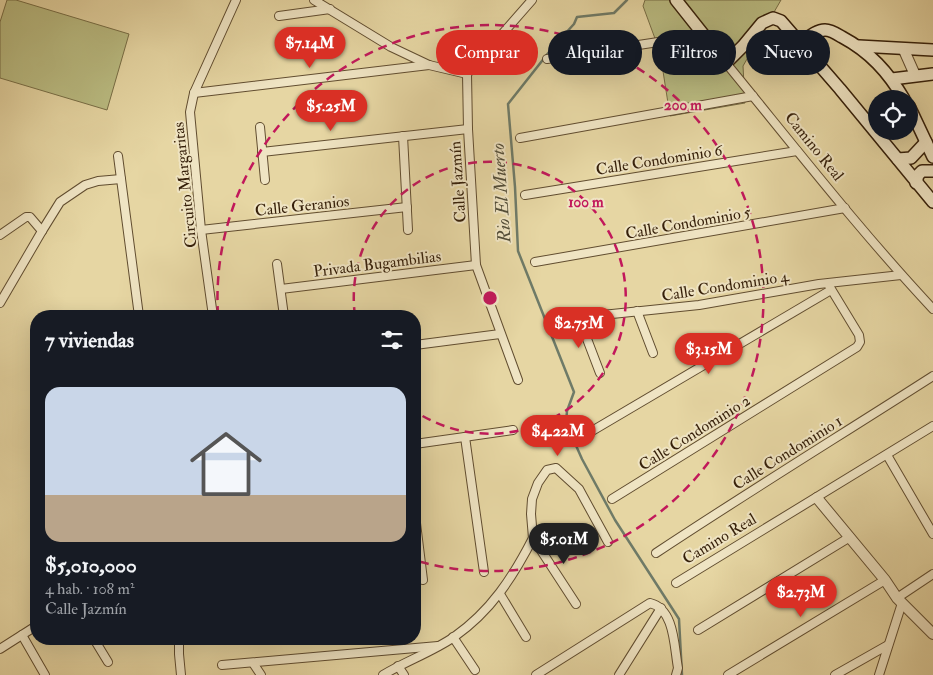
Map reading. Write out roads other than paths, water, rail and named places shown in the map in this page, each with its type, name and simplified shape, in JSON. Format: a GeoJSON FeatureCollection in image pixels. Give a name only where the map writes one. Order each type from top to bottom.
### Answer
{"type":"FeatureCollection","features":[{"type":"Feature","properties":{"kind":"main road","name":"Camino Real"},"geometry":{"type":"LineString","coordinates":[[676,0],[700,30]]}},
{"type":"Feature","properties":{"kind":"main road"},"geometry":{"type":"LineString","coordinates":[[756,30],[762,23],[773,18],[782,22],[789,30]]}},
{"type":"Feature","properties":{"kind":"main road"},"geometry":{"type":"LineString","coordinates":[[830,32],[859,46],[892,79],[899,90]]}},
{"type":"Feature","properties":{"kind":"main road"},"geometry":{"type":"LineString","coordinates":[[736,53],[746,42]]}},
{"type":"Feature","properties":{"kind":"main road"},"geometry":{"type":"LineString","coordinates":[[859,46],[933,50]]}},
{"type":"Feature","properties":{"kind":"main road"},"geometry":{"type":"LineString","coordinates":[[892,79],[933,74]]}},
{"type":"Feature","properties":{"kind":"main road"},"geometry":{"type":"LineString","coordinates":[[828,75],[933,202]]}},
{"type":"Feature","properties":{"kind":"main road"},"geometry":{"type":"LineString","coordinates":[[918,125],[933,158]]}},
{"type":"Feature","properties":{"kind":"main road"},"geometry":{"type":"LineString","coordinates":[[898,159],[911,158],[926,142]]}},
{"type":"Feature","properties":{"kind":"main road"},"geometry":{"type":"LineString","coordinates":[[916,183],[918,175],[922,171],[933,171]]}},
{"type":"Feature","properties":{"kind":"street","name":"Circuito Margaritas"},"geometry":{"type":"LineString","coordinates":[[212,310],[201,230],[190,112],[194,93],[236,0]]}},
{"type":"Feature","properties":{"kind":"street"},"geometry":{"type":"LineString","coordinates":[[314,0],[391,47],[436,67]]}},
{"type":"Feature","properties":{"kind":"street"},"geometry":{"type":"LineString","coordinates":[[506,30],[530,2]]}},
{"type":"Feature","properties":{"kind":"street"},"geometry":{"type":"LineString","coordinates":[[280,16],[330,9]]}},
{"type":"Feature","properties":{"kind":"street"},"geometry":{"type":"LineString","coordinates":[[903,48],[915,76]]}},
{"type":"Feature","properties":{"kind":"street"},"geometry":{"type":"LineString","coordinates":[[194,93],[429,65]]}},
{"type":"Feature","properties":{"kind":"street","name":"Calle Jazmín"},"geometry":{"type":"LineString","coordinates":[[467,75],[468,129],[476,265],[518,380]]}},
{"type":"Feature","properties":{"kind":"street","name":"Camino Real"},"geometry":{"type":"LineString","coordinates":[[736,75],[901,275],[933,310]]}},
{"type":"Feature","properties":{"kind":"street"},"geometry":{"type":"LineString","coordinates":[[520,138],[753,96]]}},
{"type":"Feature","properties":{"kind":"street"},"geometry":{"type":"LineString","coordinates":[[260,127],[265,180]]}},
{"type":"Feature","properties":{"kind":"street"},"geometry":{"type":"LineString","coordinates":[[262,152],[468,129]]}},
{"type":"Feature","properties":{"kind":"street"},"geometry":{"type":"LineString","coordinates":[[403,136],[408,230]]}},
{"type":"Feature","properties":{"kind":"street","name":"Calle Condominio 6"},"geometry":{"type":"LineString","coordinates":[[525,195],[797,151]]}},
{"type":"Feature","properties":{"kind":"street"},"geometry":{"type":"LineString","coordinates":[[118,156],[138,310]]}},
{"type":"Feature","properties":{"kind":"street"},"geometry":{"type":"LineString","coordinates":[[0,304],[60,202],[84,185],[98,181],[121,179]]}},
{"type":"Feature","properties":{"kind":"street","name":"Calle Geranios"},"geometry":{"type":"LineString","coordinates":[[201,230],[406,207]]}},
{"type":"Feature","properties":{"kind":"street","name":"Calle Condominio 5"},"geometry":{"type":"LineString","coordinates":[[535,262],[845,208]]}},
{"type":"Feature","properties":{"kind":"street"},"geometry":{"type":"LineString","coordinates":[[0,235],[26,217],[30,217],[42,231]]}},
{"type":"Feature","properties":{"kind":"street"},"geometry":{"type":"LineString","coordinates":[[277,264],[283,310]]}},
{"type":"Feature","properties":{"kind":"street","name":"Privada Bugambilias"},"geometry":{"type":"LineString","coordinates":[[281,289],[476,265]]}},
{"type":"Feature","properties":{"kind":"street","name":"Calle Condominio 4"},"geometry":{"type":"LineString","coordinates":[[554,320],[699,305],[820,284],[830,287],[901,275]]}},
{"type":"Feature","properties":{"kind":"street"},"geometry":{"type":"LineString","coordinates":[[575,441],[830,287]]}},
{"type":"Feature","properties":{"kind":"street","name":"Calle Condominio 2"},"geometry":{"type":"LineString","coordinates":[[612,499],[857,347],[860,342],[859,335],[830,287]]}},
{"type":"Feature","properties":{"kind":"street"},"geometry":{"type":"LineString","coordinates":[[637,311],[653,353]]}},
{"type":"Feature","properties":{"kind":"street"},"geometry":{"type":"LineString","coordinates":[[579,318],[600,373]]}},
{"type":"Feature","properties":{"kind":"street"},"geometry":{"type":"LineString","coordinates":[[421,344],[500,334]]}},
{"type":"Feature","properties":{"kind":"street","name":"Calle Condominio 1"},"geometry":{"type":"LineString","coordinates":[[656,552],[933,376]]}},
{"type":"Feature","properties":{"kind":"street","name":"Camino Real"},"geometry":{"type":"LineString","coordinates":[[676,583],[933,426]]}},
{"type":"Feature","properties":{"kind":"street"},"geometry":{"type":"LineString","coordinates":[[421,443],[513,430]]}},
{"type":"Feature","properties":{"kind":"street"},"geometry":{"type":"LineString","coordinates":[[465,437],[484,572]]}},
{"type":"Feature","properties":{"kind":"street"},"geometry":{"type":"LineString","coordinates":[[887,455],[933,534]]}},
{"type":"Feature","properties":{"kind":"street"},"geometry":{"type":"LineString","coordinates":[[383,675],[454,637],[479,618],[500,594],[518,568],[533,538],[532,498],[540,479],[547,470],[556,468],[579,489],[608,542]]}},
{"type":"Feature","properties":{"kind":"street"},"geometry":{"type":"LineString","coordinates":[[817,498],[900,600],[933,634]]}},
{"type":"Feature","properties":{"kind":"street"},"geometry":{"type":"LineString","coordinates":[[698,630],[850,537]]}},
{"type":"Feature","properties":{"kind":"street"},"geometry":{"type":"LineString","coordinates":[[533,538],[576,604]]}},
{"type":"Feature","properties":{"kind":"street"},"geometry":{"type":"LineString","coordinates":[[421,564],[423,580]]}},
{"type":"Feature","properties":{"kind":"street"},"geometry":{"type":"LineString","coordinates":[[879,675],[900,600],[933,574]]}},
{"type":"Feature","properties":{"kind":"street"},"geometry":{"type":"LineString","coordinates":[[728,675],[885,580]]}},
{"type":"Feature","properties":{"kind":"street"},"geometry":{"type":"LineString","coordinates":[[500,594],[526,636]]}},
{"type":"Feature","properties":{"kind":"street"},"geometry":{"type":"LineString","coordinates":[[536,675],[650,603],[661,608],[668,616],[678,668],[676,675]]}},
{"type":"Feature","properties":{"kind":"street"},"geometry":{"type":"LineString","coordinates":[[619,675],[661,608]]}},
{"type":"Feature","properties":{"kind":"street"},"geometry":{"type":"LineString","coordinates":[[0,649],[30,630]]}},
{"type":"Feature","properties":{"kind":"street"},"geometry":{"type":"LineString","coordinates":[[22,635],[45,675]]}},
{"type":"Feature","properties":{"kind":"street"},"geometry":{"type":"LineString","coordinates":[[454,637],[475,670]]}},
{"type":"Feature","properties":{"kind":"street"},"geometry":{"type":"LineString","coordinates":[[98,645],[108,662]]}},
{"type":"Feature","properties":{"kind":"street"},"geometry":{"type":"LineString","coordinates":[[179,645],[182,674]]}},
{"type":"Feature","properties":{"kind":"street"},"geometry":{"type":"LineString","coordinates":[[835,675],[888,645]]}},
{"type":"Feature","properties":{"kind":"street"},"geometry":{"type":"LineString","coordinates":[[222,665],[438,646]]}},
{"type":"Feature","properties":{"kind":"street"},"geometry":{"type":"LineString","coordinates":[[253,663],[261,675]]}},
{"type":"Feature","properties":{"kind":"street"},"geometry":{"type":"LineString","coordinates":[[398,666],[404,675]]}},
{"type":"Feature","properties":{"kind":"waterway","name":"Rio El Muerto"},"geometry":{"type":"LineString","coordinates":[[627,0],[614,13],[577,17],[574,24],[553,47],[508,104],[518,251],[574,392],[567,411],[566,423],[582,459],[615,520],[679,619],[682,675]]}}]}
